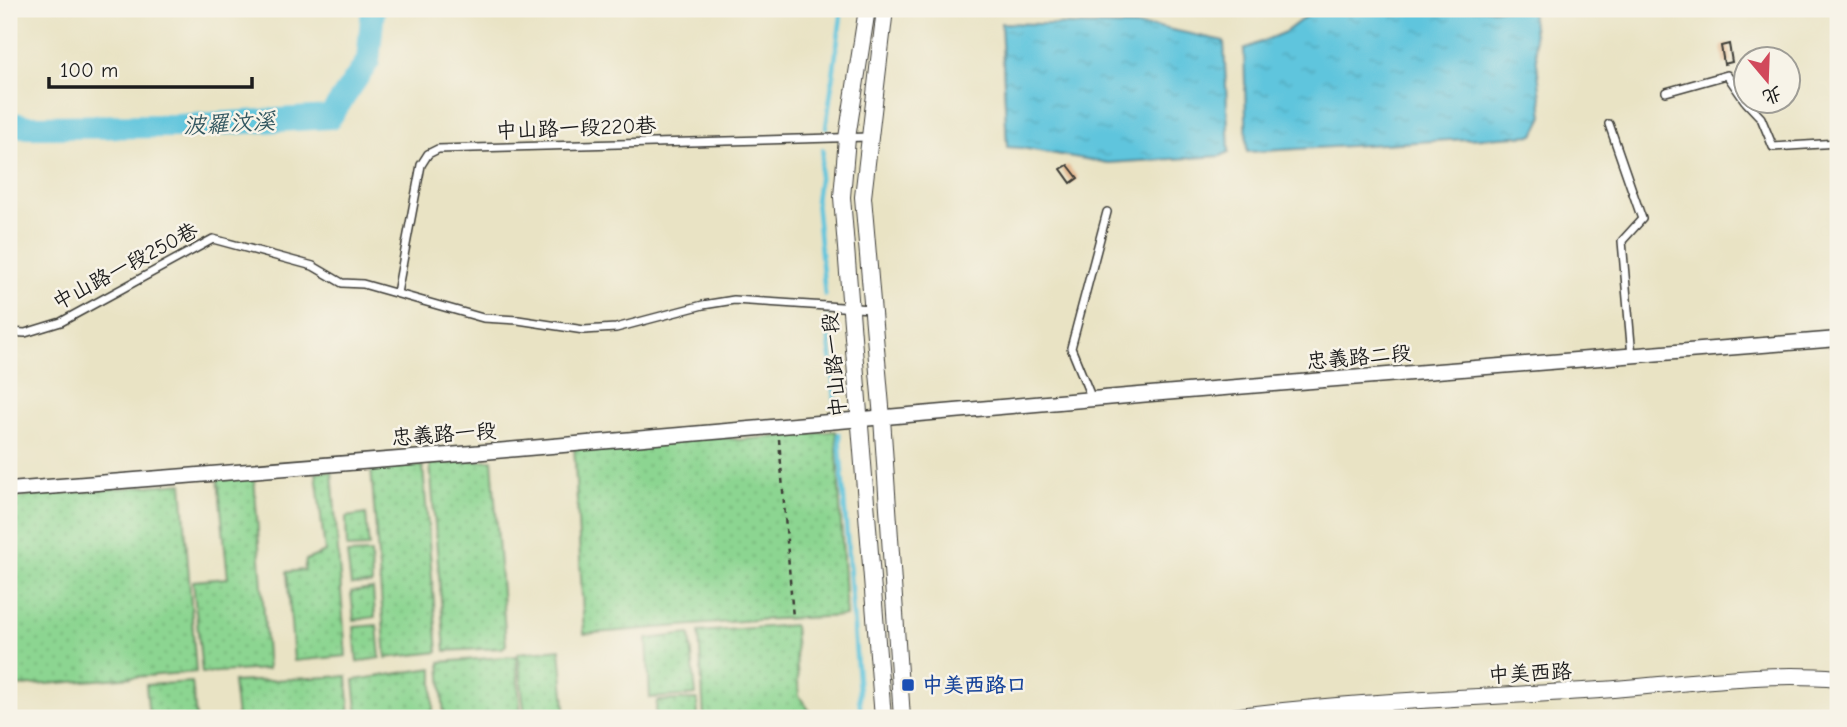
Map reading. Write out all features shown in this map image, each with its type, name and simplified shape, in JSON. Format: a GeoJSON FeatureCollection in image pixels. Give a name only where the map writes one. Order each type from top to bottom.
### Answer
{"type":"FeatureCollection","features":[{"type":"Feature","properties":{"kind":"street","name":"中山路一段"},"geometry":{"type":"LineString","coordinates":[[867,9],[847,138],[842,197],[883,718]]}},
{"type":"Feature","properties":{"kind":"street","name":"中山路一段"},"geometry":{"type":"LineString","coordinates":[[885,9],[863,197],[882,418],[902,718]]}},
{"type":"Feature","properties":{"kind":"street","name":"忠義路二段"},"geometry":{"type":"LineString","coordinates":[[882,418],[1838,339]]}},
{"type":"Feature","properties":{"kind":"street","name":"忠義路一段"},"geometry":{"type":"LineString","coordinates":[[9,490],[882,418]]}},
{"type":"Feature","properties":{"kind":"street","name":"中美西路"},"geometry":{"type":"LineString","coordinates":[[1225,718],[1306,707],[1603,690],[1747,677],[1838,678]]}},
{"type":"Feature","properties":{"kind":"lane"},"geometry":{"type":"LineString","coordinates":[[1666,92],[1727,75],[1731,80]]}},
{"type":"Feature","properties":{"kind":"lane"},"geometry":{"type":"LineString","coordinates":[[1759,116],[1773,147],[1838,143]]}},
{"type":"Feature","properties":{"kind":"lane"},"geometry":{"type":"LineString","coordinates":[[1609,124],[1642,219],[1622,241],[1632,356]]}},
{"type":"Feature","properties":{"kind":"lane","name":"中山路一段220巷"},"geometry":{"type":"LineString","coordinates":[[397,293],[421,166],[428,154],[438,149],[869,137]]}},
{"type":"Feature","properties":{"kind":"lane"},"geometry":{"type":"LineString","coordinates":[[1092,400],[1071,348],[1107,212]]}},
{"type":"Feature","properties":{"kind":"lane","name":"中山路一段250巷"},"geometry":{"type":"LineString","coordinates":[[9,332],[24,333],[61,322],[213,239],[313,265],[342,283],[363,284],[483,318],[518,320],[584,330],[616,328],[651,317],[734,300],[871,309]]}},
{"type":"Feature","properties":{"kind":"path"},"geometry":{"type":"LineString","coordinates":[[782,428],[779,432],[793,618]]}},
{"type":"Feature","properties":{"kind":"green space"},"geometry":{"type":"Polygon","coordinates":[[[836,431],[846,616],[754,620],[584,634],[574,445],[702,434],[739,440],[836,431]]]}},
{"type":"Feature","properties":{"kind":"green space"},"geometry":{"type":"Polygon","coordinates":[[[492,460],[506,645],[502,648],[445,651],[430,463],[492,460]]]}},
{"type":"Feature","properties":{"kind":"green space"},"geometry":{"type":"Polygon","coordinates":[[[423,466],[438,652],[386,658],[371,468],[423,466]]]}},
{"type":"Feature","properties":{"kind":"green space"},"geometry":{"type":"Polygon","coordinates":[[[332,471],[346,656],[294,661],[287,572],[304,570],[306,560],[325,552],[316,472],[332,471]]]}},
{"type":"Feature","properties":{"kind":"green space"},"geometry":{"type":"Polygon","coordinates":[[[254,476],[268,669],[202,673],[193,581],[228,578],[218,479],[254,476]]]}},
{"type":"Feature","properties":{"kind":"green space"},"geometry":{"type":"Polygon","coordinates":[[[182,483],[196,672],[9,687],[9,498],[182,483]]]}},
{"type":"Feature","properties":{"kind":"green space"},"geometry":{"type":"Polygon","coordinates":[[[366,514],[369,547],[347,548],[346,517],[366,514]]]}},
{"type":"Feature","properties":{"kind":"green space"},"geometry":{"type":"Polygon","coordinates":[[[371,553],[372,584],[351,585],[347,554],[371,553]]]}},
{"type":"Feature","properties":{"kind":"green space"},"geometry":{"type":"Polygon","coordinates":[[[373,589],[375,617],[354,620],[351,592],[373,589]]]}},
{"type":"Feature","properties":{"kind":"green space"},"geometry":{"type":"Polygon","coordinates":[[[377,625],[380,658],[357,662],[354,627],[377,625]]]}},
{"type":"Feature","properties":{"kind":"green space"},"geometry":{"type":"Polygon","coordinates":[[[794,625],[799,696],[815,718],[704,718],[699,632],[794,625]]]}},
{"type":"Feature","properties":{"kind":"green space"},"geometry":{"type":"Polygon","coordinates":[[[690,634],[696,695],[650,698],[647,639],[690,634]]]}},
{"type":"Feature","properties":{"kind":"green space"},"geometry":{"type":"Polygon","coordinates":[[[560,649],[566,718],[525,718],[518,653],[560,649]]]}},
{"type":"Feature","properties":{"kind":"green space"},"geometry":{"type":"Polygon","coordinates":[[[516,656],[521,718],[444,718],[440,662],[516,656]]]}},
{"type":"Feature","properties":{"kind":"green space"},"geometry":{"type":"Polygon","coordinates":[[[433,668],[433,718],[358,718],[354,680],[433,668]]]}},
{"type":"Feature","properties":{"kind":"green space"},"geometry":{"type":"Polygon","coordinates":[[[347,676],[350,718],[237,718],[233,682],[347,676]]]}},
{"type":"Feature","properties":{"kind":"green space"},"geometry":{"type":"Polygon","coordinates":[[[192,682],[196,718],[149,718],[146,685],[192,682]]]}},
{"type":"Feature","properties":{"kind":"green space"},"geometry":{"type":"Polygon","coordinates":[[[697,699],[698,718],[655,718],[657,701],[697,699]]]}},
{"type":"Feature","properties":{"kind":"water"},"geometry":{"type":"Polygon","coordinates":[[[1531,9],[1543,116],[1534,135],[1247,152],[1244,49],[1285,32],[1313,11],[1531,9]]]}},
{"type":"Feature","properties":{"kind":"water"},"geometry":{"type":"Polygon","coordinates":[[[1001,23],[1158,27],[1224,41],[1229,152],[1221,156],[1108,163],[1007,147],[1001,23]]]}},
{"type":"Feature","properties":{"kind":"building"},"geometry":{"type":"Polygon","coordinates":[[[1729,44],[1731,62],[1724,64],[1721,46],[1729,44]]]}},
{"type":"Feature","properties":{"kind":"building"},"geometry":{"type":"Polygon","coordinates":[[[1068,165],[1078,178],[1071,183],[1061,169],[1068,165]]]}},
{"type":"Feature","properties":{"kind":"waterway","name":"波羅汶溪"},"geometry":{"type":"LineString","coordinates":[[9,123],[28,127],[177,126],[330,117],[368,61],[373,9]]}},
{"type":"Feature","properties":{"kind":"waterway"},"geometry":{"type":"LineString","coordinates":[[826,128],[842,9]]}},
{"type":"Feature","properties":{"kind":"waterway"},"geometry":{"type":"LineString","coordinates":[[823,150],[816,201],[825,295]]}},
{"type":"Feature","properties":{"kind":"waterway"},"geometry":{"type":"LineString","coordinates":[[827,318],[836,410]]}},
{"type":"Feature","properties":{"kind":"waterway"},"geometry":{"type":"LineString","coordinates":[[839,434],[861,718]]}},
{"type":"Feature","properties":{"kind":"place","name":"中美西路口"},"geometry":{"type":"Point","coordinates":[908,685]}}]}
